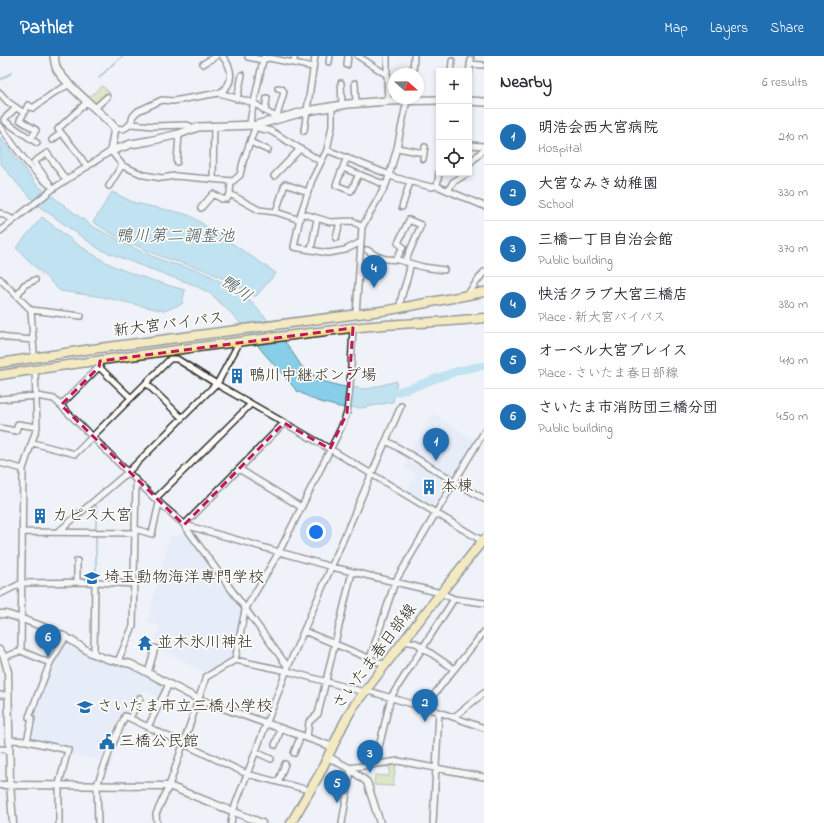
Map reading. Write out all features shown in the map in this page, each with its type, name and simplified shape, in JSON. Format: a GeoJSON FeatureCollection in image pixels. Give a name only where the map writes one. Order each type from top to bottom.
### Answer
{"type":"FeatureCollection","features":[{"type":"Feature","properties":{"kind":"main road"},"geometry":{"type":"LineString","coordinates":[[54,56],[57,69],[70,84],[115,128],[111,151],[131,144],[179,134],[198,127],[253,125],[279,117],[332,106],[388,101]]}},
{"type":"Feature","properties":{"kind":"main road"},"geometry":{"type":"LineString","coordinates":[[424,99],[436,100]]}},
{"type":"Feature","properties":{"kind":"main road"},"geometry":{"type":"LineString","coordinates":[[472,101],[484,102]]}},
{"type":"Feature","properties":{"kind":"main road","name":"新大宮バイパス"},"geometry":{"type":"LineString","coordinates":[[0,363],[85,350],[356,315],[484,292]]}},
{"type":"Feature","properties":{"kind":"main road"},"geometry":{"type":"LineString","coordinates":[[467,295],[484,296]]}},
{"type":"Feature","properties":{"kind":"main road","name":"新大宮バイパス"},"geometry":{"type":"LineString","coordinates":[[0,375],[100,364],[243,342],[353,328],[451,322],[484,318]]}},
{"type":"Feature","properties":{"kind":"main road","name":"さいたま春日部線"},"geometry":{"type":"LineString","coordinates":[[292,823],[328,757],[344,723],[365,691],[483,540]]}},
{"type":"Feature","properties":{"kind":"street"},"geometry":{"type":"LineString","coordinates":[[203,64],[216,56]]}},
{"type":"Feature","properties":{"kind":"street"},"geometry":{"type":"LineString","coordinates":[[131,124],[133,116],[138,111],[162,100],[173,102],[219,93],[227,87],[231,78],[228,62],[222,56]]}},
{"type":"Feature","properties":{"kind":"street"},"geometry":{"type":"LineString","coordinates":[[248,56],[269,58],[314,67]]}},
{"type":"Feature","properties":{"kind":"street"},"geometry":{"type":"LineString","coordinates":[[293,63],[295,56]]}},
{"type":"Feature","properties":{"kind":"street"},"geometry":{"type":"LineString","coordinates":[[304,131],[315,56]]}},
{"type":"Feature","properties":{"kind":"street"},"geometry":{"type":"LineString","coordinates":[[347,65],[348,56]]}},
{"type":"Feature","properties":{"kind":"street"},"geometry":{"type":"LineString","coordinates":[[358,56],[387,75],[387,77]]}},
{"type":"Feature","properties":{"kind":"street"},"geometry":{"type":"LineString","coordinates":[[387,56],[388,101]]}},
{"type":"Feature","properties":{"kind":"street"},"geometry":{"type":"LineString","coordinates":[[413,68],[414,56]]}},
{"type":"Feature","properties":{"kind":"street"},"geometry":{"type":"LineString","coordinates":[[0,231],[53,189],[111,151],[122,165],[144,176],[162,178],[175,176],[231,181],[237,178],[240,175],[250,142],[253,125],[254,104],[264,58]]}},
{"type":"Feature","properties":{"kind":"street"},"geometry":{"type":"LineString","coordinates":[[451,68],[452,61]]}},
{"type":"Feature","properties":{"kind":"street"},"geometry":{"type":"LineString","coordinates":[[470,68],[471,61],[482,65]]}},
{"type":"Feature","properties":{"kind":"street"},"geometry":{"type":"LineString","coordinates":[[237,99],[242,75]]}},
{"type":"Feature","properties":{"kind":"street"},"geometry":{"type":"LineString","coordinates":[[341,83],[342,105]]}},
{"type":"Feature","properties":{"kind":"street"},"geometry":{"type":"LineString","coordinates":[[355,83],[356,104]]}},
{"type":"Feature","properties":{"kind":"street"},"geometry":{"type":"LineString","coordinates":[[31,139],[36,130],[20,120],[28,105],[33,108],[70,84]]}},
{"type":"Feature","properties":{"kind":"street"},"geometry":{"type":"LineString","coordinates":[[219,93],[254,104],[279,117],[284,92],[282,89],[278,88]]}},
{"type":"Feature","properties":{"kind":"street"},"geometry":{"type":"LineString","coordinates":[[0,93],[8,102],[24,113]]}},
{"type":"Feature","properties":{"kind":"street"},"geometry":{"type":"LineString","coordinates":[[95,108],[107,97]]}},
{"type":"Feature","properties":{"kind":"street"},"geometry":{"type":"LineString","coordinates":[[265,111],[268,98]]}},
{"type":"Feature","properties":{"kind":"street"},"geometry":{"type":"LineString","coordinates":[[86,167],[77,152],[58,129],[88,101]]}},
{"type":"Feature","properties":{"kind":"street"},"geometry":{"type":"LineString","coordinates":[[356,315],[362,227],[390,176],[409,104]]}},
{"type":"Feature","properties":{"kind":"street"},"geometry":{"type":"LineString","coordinates":[[332,106],[332,126],[327,150],[312,180],[300,220],[294,247],[328,253],[345,250],[361,242]]}},
{"type":"Feature","properties":{"kind":"street"},"geometry":{"type":"LineString","coordinates":[[16,108],[4,119],[6,122],[37,143]]}},
{"type":"Feature","properties":{"kind":"street"},"geometry":{"type":"LineString","coordinates":[[115,128],[123,129],[131,124],[154,126],[187,125],[192,129]]}},
{"type":"Feature","properties":{"kind":"street"},"geometry":{"type":"LineString","coordinates":[[253,125],[258,128],[271,131],[320,162]]}},
{"type":"Feature","properties":{"kind":"street"},"geometry":{"type":"LineString","coordinates":[[0,126],[29,165],[43,181],[53,189]]}},
{"type":"Feature","properties":{"kind":"street"},"geometry":{"type":"LineString","coordinates":[[213,179],[214,126]]}},
{"type":"Feature","properties":{"kind":"street"},"geometry":{"type":"LineString","coordinates":[[52,140],[61,133]]}},
{"type":"Feature","properties":{"kind":"street"},"geometry":{"type":"LineString","coordinates":[[177,162],[179,134]]}},
{"type":"Feature","properties":{"kind":"street"},"geometry":{"type":"LineString","coordinates":[[250,142],[268,150]]}},
{"type":"Feature","properties":{"kind":"street"},"geometry":{"type":"LineString","coordinates":[[472,146],[484,146]]}},
{"type":"Feature","properties":{"kind":"street"},"geometry":{"type":"LineString","coordinates":[[397,148],[423,156],[425,147]]}},
{"type":"Feature","properties":{"kind":"street"},"geometry":{"type":"LineString","coordinates":[[274,176],[300,149]]}},
{"type":"Feature","properties":{"kind":"street"},"geometry":{"type":"LineString","coordinates":[[472,161],[484,149]]}},
{"type":"Feature","properties":{"kind":"street"},"geometry":{"type":"LineString","coordinates":[[327,150],[390,176],[431,187],[437,186],[484,206]]}},
{"type":"Feature","properties":{"kind":"street"},"geometry":{"type":"LineString","coordinates":[[53,189],[34,162],[47,153],[66,180]]}},
{"type":"Feature","properties":{"kind":"street"},"geometry":{"type":"LineString","coordinates":[[347,157],[336,185],[352,191],[359,174]]}},
{"type":"Feature","properties":{"kind":"street"},"geometry":{"type":"LineString","coordinates":[[109,186],[122,165]]}},
{"type":"Feature","properties":{"kind":"street"},"geometry":{"type":"LineString","coordinates":[[343,168],[386,185]]}},
{"type":"Feature","properties":{"kind":"street"},"geometry":{"type":"LineString","coordinates":[[437,186],[439,176]]}},
{"type":"Feature","properties":{"kind":"street"},"geometry":{"type":"LineString","coordinates":[[448,191],[453,182],[463,176]]}},
{"type":"Feature","properties":{"kind":"street"},"geometry":{"type":"LineString","coordinates":[[201,208],[213,194],[227,199],[230,194],[231,181]]}},
{"type":"Feature","properties":{"kind":"street"},"geometry":{"type":"LineString","coordinates":[[402,207],[404,206],[410,182]]}},
{"type":"Feature","properties":{"kind":"street"},"geometry":{"type":"LineString","coordinates":[[276,212],[285,184],[308,192]]}},
{"type":"Feature","properties":{"kind":"street"},"geometry":{"type":"LineString","coordinates":[[230,194],[259,210],[276,212],[300,220]]}},
{"type":"Feature","properties":{"kind":"street"},"geometry":{"type":"LineString","coordinates":[[0,213],[14,220]]}},
{"type":"Feature","properties":{"kind":"street"},"geometry":{"type":"LineString","coordinates":[[302,213],[330,222],[353,221],[362,227]]}},
{"type":"Feature","properties":{"kind":"street"},"geometry":{"type":"LineString","coordinates":[[311,250],[318,219]]}},
{"type":"Feature","properties":{"kind":"street"},"geometry":{"type":"LineString","coordinates":[[396,260],[403,247],[398,243],[409,220],[421,225],[408,264],[410,273],[400,300],[400,308]]}},
{"type":"Feature","properties":{"kind":"street"},"geometry":{"type":"LineString","coordinates":[[336,238],[340,222]]}},
{"type":"Feature","properties":{"kind":"street"},"geometry":{"type":"LineString","coordinates":[[367,250],[377,256],[408,264],[444,270]]}},
{"type":"Feature","properties":{"kind":"street"},"geometry":{"type":"LineString","coordinates":[[467,295],[484,272]]}},
{"type":"Feature","properties":{"kind":"street"},"geometry":{"type":"LineString","coordinates":[[0,279],[31,310],[81,316]]}},
{"type":"Feature","properties":{"kind":"street"},"geometry":{"type":"LineString","coordinates":[[17,296],[24,285],[36,280]]}},
{"type":"Feature","properties":{"kind":"street"},"geometry":{"type":"LineString","coordinates":[[31,310],[34,354]]}},
{"type":"Feature","properties":{"kind":"street"},"geometry":{"type":"LineString","coordinates":[[235,660],[245,610],[279,552],[347,413],[353,328]]}},
{"type":"Feature","properties":{"kind":"street"},"geometry":{"type":"LineString","coordinates":[[0,335],[8,338],[34,340]]}},
{"type":"Feature","properties":{"kind":"street"},"geometry":{"type":"LineString","coordinates":[[58,532],[128,472],[217,384],[243,342]]}},
{"type":"Feature","properties":{"kind":"street"},"geometry":{"type":"LineString","coordinates":[[33,443],[75,454],[170,359],[177,359],[483,540]]}},
{"type":"Feature","properties":{"kind":"street"},"geometry":{"type":"LineString","coordinates":[[61,406],[100,364],[131,398]]}},
{"type":"Feature","properties":{"kind":"street"},"geometry":{"type":"LineString","coordinates":[[22,651],[23,469],[33,443],[37,427],[36,370]]}},
{"type":"Feature","properties":{"kind":"street"},"geometry":{"type":"LineString","coordinates":[[146,383],[182,418]]}},
{"type":"Feature","properties":{"kind":"street"},"geometry":{"type":"LineString","coordinates":[[0,399],[37,396],[54,399],[136,481],[184,525],[287,669]]}},
{"type":"Feature","properties":{"kind":"street"},"geometry":{"type":"LineString","coordinates":[[155,499],[251,404]]}},
{"type":"Feature","properties":{"kind":"street"},"geometry":{"type":"LineString","coordinates":[[231,823],[233,811],[287,669],[401,406]]}},
{"type":"Feature","properties":{"kind":"street"},"geometry":{"type":"LineString","coordinates":[[184,525],[284,423]]}},
{"type":"Feature","properties":{"kind":"street"},"geometry":{"type":"LineString","coordinates":[[0,428],[16,430],[18,424],[37,427]]}},
{"type":"Feature","properties":{"kind":"street"},"geometry":{"type":"LineString","coordinates":[[370,658],[395,582],[484,432]]}},
{"type":"Feature","properties":{"kind":"street"},"geometry":{"type":"LineString","coordinates":[[387,441],[484,499]]}},
{"type":"Feature","properties":{"kind":"street"},"geometry":{"type":"LineString","coordinates":[[0,462],[23,469]]}},
{"type":"Feature","properties":{"kind":"street"},"geometry":{"type":"LineString","coordinates":[[239,469],[301,507]]}},
{"type":"Feature","properties":{"kind":"street"},"geometry":{"type":"LineString","coordinates":[[118,661],[133,626],[136,481]]}},
{"type":"Feature","properties":{"kind":"street"},"geometry":{"type":"LineString","coordinates":[[23,532],[135,531],[152,534],[159,503]]}},
{"type":"Feature","properties":{"kind":"street"},"geometry":{"type":"LineString","coordinates":[[184,525],[332,567],[441,592],[454,599],[484,603]]}},
{"type":"Feature","properties":{"kind":"street"},"geometry":{"type":"LineString","coordinates":[[77,561],[77,582]]}},
{"type":"Feature","properties":{"kind":"street"},"geometry":{"type":"LineString","coordinates":[[294,753],[304,736],[309,722],[318,714],[352,572]]}},
{"type":"Feature","properties":{"kind":"street"},"geometry":{"type":"LineString","coordinates":[[0,594],[22,583],[95,582],[135,584]]}},
{"type":"Feature","properties":{"kind":"street"},"geometry":{"type":"LineString","coordinates":[[94,654],[95,582]]}},
{"type":"Feature","properties":{"kind":"street"},"geometry":{"type":"LineString","coordinates":[[375,764],[391,698],[454,599]]}},
{"type":"Feature","properties":{"kind":"street"},"geometry":{"type":"LineString","coordinates":[[0,614],[22,618],[66,637],[94,654],[131,664],[198,699],[333,747]]}},
{"type":"Feature","properties":{"kind":"street"},"geometry":{"type":"LineString","coordinates":[[304,631],[385,665]]}},
{"type":"Feature","properties":{"kind":"street"},"geometry":{"type":"LineString","coordinates":[[424,707],[484,632]]}},
{"type":"Feature","properties":{"kind":"street"},"geometry":{"type":"LineString","coordinates":[[27,741],[32,718],[29,717],[50,663],[66,637]]}},
{"type":"Feature","properties":{"kind":"street"},"geometry":{"type":"LineString","coordinates":[[403,641],[416,643],[454,669]]}},
{"type":"Feature","properties":{"kind":"street"},"geometry":{"type":"LineString","coordinates":[[148,673],[155,648]]}},
{"type":"Feature","properties":{"kind":"street"},"geometry":{"type":"LineString","coordinates":[[0,650],[4,657],[8,672],[10,784],[13,823]]}},
{"type":"Feature","properties":{"kind":"street"},"geometry":{"type":"LineString","coordinates":[[4,657],[22,651],[50,663]]}},
{"type":"Feature","properties":{"kind":"street"},"geometry":{"type":"LineString","coordinates":[[157,823],[156,814],[169,786],[206,677],[235,660],[287,669],[325,681],[424,707],[484,728]]}},
{"type":"Feature","properties":{"kind":"street"},"geometry":{"type":"LineString","coordinates":[[148,727],[169,684]]}},
{"type":"Feature","properties":{"kind":"street"},"geometry":{"type":"LineString","coordinates":[[454,717],[484,693]]}},
{"type":"Feature","properties":{"kind":"street"},"geometry":{"type":"LineString","coordinates":[[0,695],[9,695]]}},
{"type":"Feature","properties":{"kind":"street"},"geometry":{"type":"LineString","coordinates":[[130,718],[140,698]]}},
{"type":"Feature","properties":{"kind":"street"},"geometry":{"type":"LineString","coordinates":[[433,823],[439,712]]}},
{"type":"Feature","properties":{"kind":"street"},"geometry":{"type":"LineString","coordinates":[[98,823],[97,785],[125,716],[247,774],[310,790]]}},
{"type":"Feature","properties":{"kind":"street"},"geometry":{"type":"LineString","coordinates":[[275,745],[281,728]]}},
{"type":"Feature","properties":{"kind":"street"},"geometry":{"type":"LineString","coordinates":[[10,740],[27,741],[68,750],[59,784],[59,823]]}},
{"type":"Feature","properties":{"kind":"street"},"geometry":{"type":"LineString","coordinates":[[0,749],[10,750]]}},
{"type":"Feature","properties":{"kind":"street"},"geometry":{"type":"LineString","coordinates":[[256,752],[271,759]]}},
{"type":"Feature","properties":{"kind":"street"},"geometry":{"type":"LineString","coordinates":[[328,757],[350,768],[366,782],[380,823]]}},
{"type":"Feature","properties":{"kind":"street"},"geometry":{"type":"LineString","coordinates":[[350,768],[393,760],[484,776]]}},
{"type":"Feature","properties":{"kind":"street"},"geometry":{"type":"LineString","coordinates":[[278,782],[285,764]]}},
{"type":"Feature","properties":{"kind":"street"},"geometry":{"type":"LineString","coordinates":[[342,823],[350,768]]}},
{"type":"Feature","properties":{"kind":"street"},"geometry":{"type":"LineString","coordinates":[[0,785],[59,784],[169,786],[259,822]]}},
{"type":"Feature","properties":{"kind":"highlighted area"},"geometry":{"type":"Polygon","coordinates":[[[353,328],[347,413],[330,449],[284,423],[184,525],[61,405],[99,367],[100,361],[353,328]]]}},
{"type":"Feature","properties":{"kind":"shaded area"},"geometry":{"type":"Polygon","coordinates":[[[433,414],[476,441],[435,510],[406,493],[416,474],[404,467],[412,454],[410,453],[433,414]]]}},
{"type":"Feature","properties":{"kind":"shaded area"},"geometry":{"type":"Polygon","coordinates":[[[184,526],[243,607],[243,613],[232,660],[208,674],[154,646],[159,625],[147,622],[170,535],[180,537],[184,526]]]}},
{"type":"Feature","properties":{"kind":"shaded area","name":"さいたま市立三橋小学校"},"geometry":{"type":"Polygon","coordinates":[[[65,641],[128,665],[165,685],[166,687],[160,699],[142,690],[129,716],[125,714],[104,762],[68,753],[70,748],[29,740],[32,716],[50,669],[65,641]]]}},
{"type":"Feature","properties":{"kind":"green space"},"geometry":{"type":"Polygon","coordinates":[[[102,86],[110,93],[96,105],[88,98],[102,86]]]}},
{"type":"Feature","properties":{"kind":"green space"},"geometry":{"type":"Polygon","coordinates":[[[396,763],[393,786],[374,785],[375,775],[389,776],[390,767],[379,767],[379,765],[396,763]]]}},
{"type":"Feature","properties":{"kind":"water"},"geometry":{"type":"Polygon","coordinates":[[[0,137],[37,185],[92,226],[144,253],[170,263],[197,270],[211,276],[233,289],[250,301],[265,317],[289,347],[302,367],[322,381],[340,386],[367,389],[397,381],[393,402],[361,408],[339,407],[317,401],[297,391],[236,318],[211,294],[194,285],[99,249],[40,207],[21,188],[0,163],[0,137]]]}},
{"type":"Feature","properties":{"kind":"water","name":"鴨川第二調整池"},"geometry":{"type":"Polygon","coordinates":[[[112,192],[135,203],[191,216],[276,273],[259,293],[254,296],[226,280],[202,269],[168,259],[114,235],[93,222],[112,192]]]}},
{"type":"Feature","properties":{"kind":"water","name":"鴨川第二調整池"},"geometry":{"type":"Polygon","coordinates":[[[42,217],[78,245],[108,263],[160,283],[185,290],[182,304],[164,311],[103,297],[60,291],[16,248],[42,217]]]}},
{"type":"Feature","properties":{"kind":"waterway"},"geometry":{"type":"LineString","coordinates":[[99,78],[123,56]]}},
{"type":"Feature","properties":{"kind":"waterway"},"geometry":{"type":"LineString","coordinates":[[0,80],[11,73]]}},
{"type":"Feature","properties":{"kind":"waterway","name":"鴨川"},"geometry":{"type":"LineString","coordinates":[[386,395],[459,371],[484,366]]}},
{"type":"Feature","properties":{"kind":"waterway"},"geometry":{"type":"LineString","coordinates":[[96,503],[96,531]]}},
{"type":"Feature","properties":{"kind":"waterway"},"geometry":{"type":"LineString","coordinates":[[96,534],[96,580]]}},
{"type":"Feature","properties":{"kind":"place","name":"快活クラブ大宮三橋店"},"geometry":{"type":"Point","coordinates":[374,288]}},
{"type":"Feature","properties":{"kind":"place","name":"鴨川中継ポンプ場"},"geometry":{"type":"Point","coordinates":[237,376]}},
{"type":"Feature","properties":{"kind":"place","name":"明浩会西大宮病院"},"geometry":{"type":"Point","coordinates":[436,461]}},
{"type":"Feature","properties":{"kind":"place","name":"本棟"},"geometry":{"type":"Point","coordinates":[429,487]}},
{"type":"Feature","properties":{"kind":"place","name":"カピス大宮"},"geometry":{"type":"Point","coordinates":[40,516]}},
{"type":"Feature","properties":{"kind":"place","name":"埼玉動物海洋専門学校"},"geometry":{"type":"Point","coordinates":[92,578]}},
{"type":"Feature","properties":{"kind":"place","name":"並木氷川神社"},"geometry":{"type":"Point","coordinates":[145,643]}},
{"type":"Feature","properties":{"kind":"place","name":"さいたま市消防団三橋分団"},"geometry":{"type":"Point","coordinates":[48,657]}},
{"type":"Feature","properties":{"kind":"place","name":"さいたま市立三橋小学校"},"geometry":{"type":"Point","coordinates":[85,707]}},
{"type":"Feature","properties":{"kind":"place","name":"大宮なみき幼稚園"},"geometry":{"type":"Point","coordinates":[425,722]}},
{"type":"Feature","properties":{"kind":"place","name":"三橋公民館"},"geometry":{"type":"Point","coordinates":[107,742]}},
{"type":"Feature","properties":{"kind":"place","name":"三橋一丁目自治会館"},"geometry":{"type":"Point","coordinates":[370,773]}},
{"type":"Feature","properties":{"kind":"place","name":"オーベル大宮プレイス"},"geometry":{"type":"Point","coordinates":[337,803]}}]}
